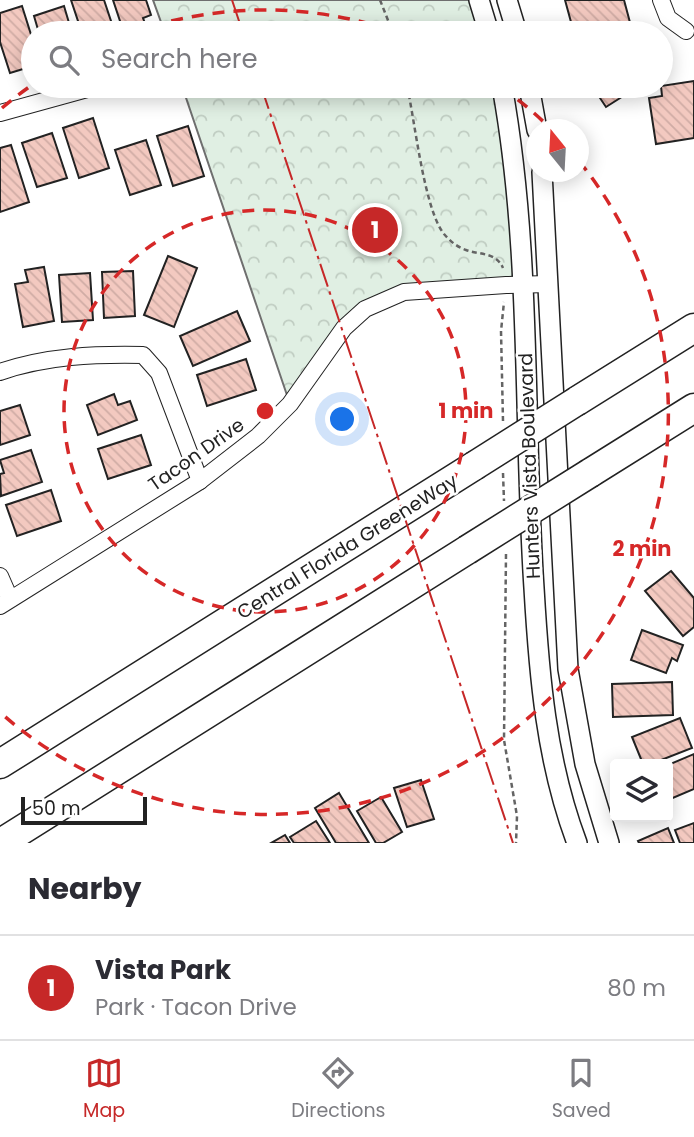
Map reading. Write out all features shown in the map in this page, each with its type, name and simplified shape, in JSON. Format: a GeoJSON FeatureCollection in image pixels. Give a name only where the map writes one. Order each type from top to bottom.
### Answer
{"type":"FeatureCollection","features":[{"type":"Feature","properties":{"kind":"highway","name":"Central Florida GreeneWay"},"geometry":{"type":"LineString","coordinates":[[0,764],[694,328]]}},
{"type":"Feature","properties":{"kind":"highway"},"geometry":{"type":"LineString","coordinates":[[1,843],[694,408]]}},
{"type":"Feature","properties":{"kind":"street"},"geometry":{"type":"LineString","coordinates":[[479,0],[485,21]]}},
{"type":"Feature","properties":{"kind":"street"},"geometry":{"type":"LineString","coordinates":[[507,0],[513,21]]}},
{"type":"Feature","properties":{"kind":"street"},"geometry":{"type":"LineString","coordinates":[[662,0],[668,18],[672,21]]}},
{"type":"Feature","properties":{"kind":"street"},"geometry":{"type":"LineString","coordinates":[[673,22],[686,31]]}},
{"type":"Feature","properties":{"kind":"street"},"geometry":{"type":"LineString","coordinates":[[0,113],[54,98]]}},
{"type":"Feature","properties":{"kind":"street","name":"Hunters Vista Boulevard"},"geometry":{"type":"LineString","coordinates":[[504,98],[515,176],[522,285],[531,542],[539,670],[558,785],[577,843]]}},
{"type":"Feature","properties":{"kind":"street"},"geometry":{"type":"LineString","coordinates":[[531,98],[535,119]]}},
{"type":"Feature","properties":{"kind":"street","name":"Hunters Vista Boulevard"},"geometry":{"type":"LineString","coordinates":[[543,182],[568,669],[585,764],[609,843]]}},
{"type":"Feature","properties":{"kind":"street","name":"Tacon Drive"},"geometry":{"type":"LineString","coordinates":[[5,603],[200,481],[258,436],[290,404],[344,328],[365,310],[404,292],[549,284]]}},
{"type":"Feature","properties":{"kind":"street"},"geometry":{"type":"LineString","coordinates":[[0,372],[24,363],[95,354],[143,355],[159,373],[200,481]]}},
{"type":"Feature","properties":{"kind":"street"},"geometry":{"type":"LineString","coordinates":[[0,576],[5,603]]}},
{"type":"Feature","properties":{"kind":"path"},"geometry":{"type":"LineString","coordinates":[[380,0],[388,21]]}},
{"type":"Feature","properties":{"kind":"green space"},"geometry":{"type":"Polygon","coordinates":[[[153,0],[479,0],[485,21],[161,21],[153,0]]]}},
{"type":"Feature","properties":{"kind":"green space"},"geometry":{"type":"Polygon","coordinates":[[[186,98],[502,98],[522,285],[404,292],[365,309],[290,404],[186,98]]]}},
{"type":"Feature","properties":{"kind":"building"},"geometry":{"type":"Polygon","coordinates":[[[71,0],[104,0],[111,21],[78,21],[71,0]]]}},
{"type":"Feature","properties":{"kind":"building"},"geometry":{"type":"Polygon","coordinates":[[[113,0],[146,0],[151,15],[143,18],[144,21],[120,21],[113,0]]]}},
{"type":"Feature","properties":{"kind":"building"},"geometry":{"type":"Polygon","coordinates":[[[565,0],[624,0],[630,21],[571,21],[565,0]]]}},
{"type":"Feature","properties":{"kind":"building"},"geometry":{"type":"Polygon","coordinates":[[[22,6],[27,21],[21,21],[21,70],[10,73],[0,42],[0,13],[22,6]]]}},
{"type":"Feature","properties":{"kind":"building"},"geometry":{"type":"Polygon","coordinates":[[[64,6],[68,21],[35,21],[34,16],[64,6]]]}},
{"type":"Feature","properties":{"kind":"building"},"geometry":{"type":"Polygon","coordinates":[[[694,81],[694,138],[656,144],[649,98],[673,98],[673,84],[694,81]]]}},
{"type":"Feature","properties":{"kind":"building"},"geometry":{"type":"Polygon","coordinates":[[[600,98],[620,98],[606,107],[600,98]]]}},
{"type":"Feature","properties":{"kind":"building"},"geometry":{"type":"Polygon","coordinates":[[[93,118],[109,168],[79,178],[63,128],[93,118]]]}},
{"type":"Feature","properties":{"kind":"building"},"geometry":{"type":"Polygon","coordinates":[[[188,126],[204,176],[173,186],[157,136],[188,126]]]}},
{"type":"Feature","properties":{"kind":"building"},"geometry":{"type":"Polygon","coordinates":[[[52,133],[67,178],[37,187],[22,143],[52,133]]]}},
{"type":"Feature","properties":{"kind":"building"},"geometry":{"type":"Polygon","coordinates":[[[146,140],[161,185],[130,195],[115,150],[146,140]]]}},
{"type":"Feature","properties":{"kind":"building"},"geometry":{"type":"Polygon","coordinates":[[[11,145],[29,202],[0,212],[0,148],[11,145]]]}},
{"type":"Feature","properties":{"kind":"building"},"geometry":{"type":"Polygon","coordinates":[[[168,256],[197,268],[174,327],[144,315],[168,256]]]}},
{"type":"Feature","properties":{"kind":"building"},"geometry":{"type":"Polygon","coordinates":[[[44,267],[54,321],[23,327],[15,284],[28,282],[25,270],[44,267]]]}},
{"type":"Feature","properties":{"kind":"building"},"geometry":{"type":"Polygon","coordinates":[[[133,271],[135,316],[104,318],[102,272],[133,271]]]}},
{"type":"Feature","properties":{"kind":"building"},"geometry":{"type":"Polygon","coordinates":[[[90,273],[93,320],[62,322],[59,275],[90,273]]]}},
{"type":"Feature","properties":{"kind":"building"},"geometry":{"type":"Polygon","coordinates":[[[237,311],[250,341],[193,366],[180,336],[237,311]]]}},
{"type":"Feature","properties":{"kind":"building"},"geometry":{"type":"Polygon","coordinates":[[[246,359],[256,390],[207,406],[197,375],[246,359]]]}},
{"type":"Feature","properties":{"kind":"building"},"geometry":{"type":"Polygon","coordinates":[[[114,394],[118,405],[130,401],[137,420],[98,435],[87,405],[114,394]]]}},
{"type":"Feature","properties":{"kind":"building"},"geometry":{"type":"Polygon","coordinates":[[[20,405],[30,435],[0,445],[0,411],[20,405]]]}},
{"type":"Feature","properties":{"kind":"building"},"geometry":{"type":"Polygon","coordinates":[[[141,435],[151,465],[108,479],[98,449],[141,435]]]}},
{"type":"Feature","properties":{"kind":"building"},"geometry":{"type":"Polygon","coordinates":[[[31,450],[42,482],[1,496],[0,474],[4,473],[0,460],[31,450]]]}},
{"type":"Feature","properties":{"kind":"building"},"geometry":{"type":"Polygon","coordinates":[[[51,490],[61,521],[17,536],[6,505],[51,490]]]}},
{"type":"Feature","properties":{"kind":"building"},"geometry":{"type":"Polygon","coordinates":[[[671,571],[694,598],[694,627],[683,636],[645,591],[671,571]]]}},
{"type":"Feature","properties":{"kind":"building"},"geometry":{"type":"Polygon","coordinates":[[[642,630],[683,645],[677,661],[672,658],[666,673],[631,660],[642,630]]]}},
{"type":"Feature","properties":{"kind":"building"},"geometry":{"type":"Polygon","coordinates":[[[672,682],[673,715],[613,717],[612,684],[672,682]]]}},
{"type":"Feature","properties":{"kind":"building"},"geometry":{"type":"Polygon","coordinates":[[[680,718],[692,748],[664,759],[641,759],[632,737],[680,718]]]}},
{"type":"Feature","properties":{"kind":"building"},"geometry":{"type":"Polygon","coordinates":[[[694,754],[694,789],[673,798],[673,763],[694,754]]]}},
{"type":"Feature","properties":{"kind":"building"},"geometry":{"type":"Polygon","coordinates":[[[421,780],[434,819],[407,827],[394,788],[421,780]]]}},
{"type":"Feature","properties":{"kind":"building"},"geometry":{"type":"Polygon","coordinates":[[[339,793],[369,843],[336,843],[315,808],[339,793]]]}},
{"type":"Feature","properties":{"kind":"building"},"geometry":{"type":"Polygon","coordinates":[[[381,797],[402,832],[383,843],[376,843],[357,811],[381,797]]]}},
{"type":"Feature","properties":{"kind":"building"},"geometry":{"type":"Polygon","coordinates":[[[316,821],[330,843],[294,843],[290,837],[316,821]]]}},
{"type":"Feature","properties":{"kind":"building"},"geometry":{"type":"Polygon","coordinates":[[[694,823],[694,843],[680,843],[675,830],[694,823]]]}},
{"type":"Feature","properties":{"kind":"building"},"geometry":{"type":"Polygon","coordinates":[[[668,828],[674,843],[638,841],[668,828]]]}},
{"type":"Feature","properties":{"kind":"building"},"geometry":{"type":"Polygon","coordinates":[[[285,835],[290,843],[271,843],[285,835]]]}},
{"type":"Feature","properties":{"kind":"power"},"geometry":{"type":"LineString","coordinates":[[232,0],[239,21]]}},
{"type":"Feature","properties":{"kind":"power"},"geometry":{"type":"LineString","coordinates":[[265,98],[513,843]]}},
{"type":"Feature","properties":{"kind":"place","name":"Vista Park"},"geometry":{"type":"Point","coordinates":[375,230]}}]}
